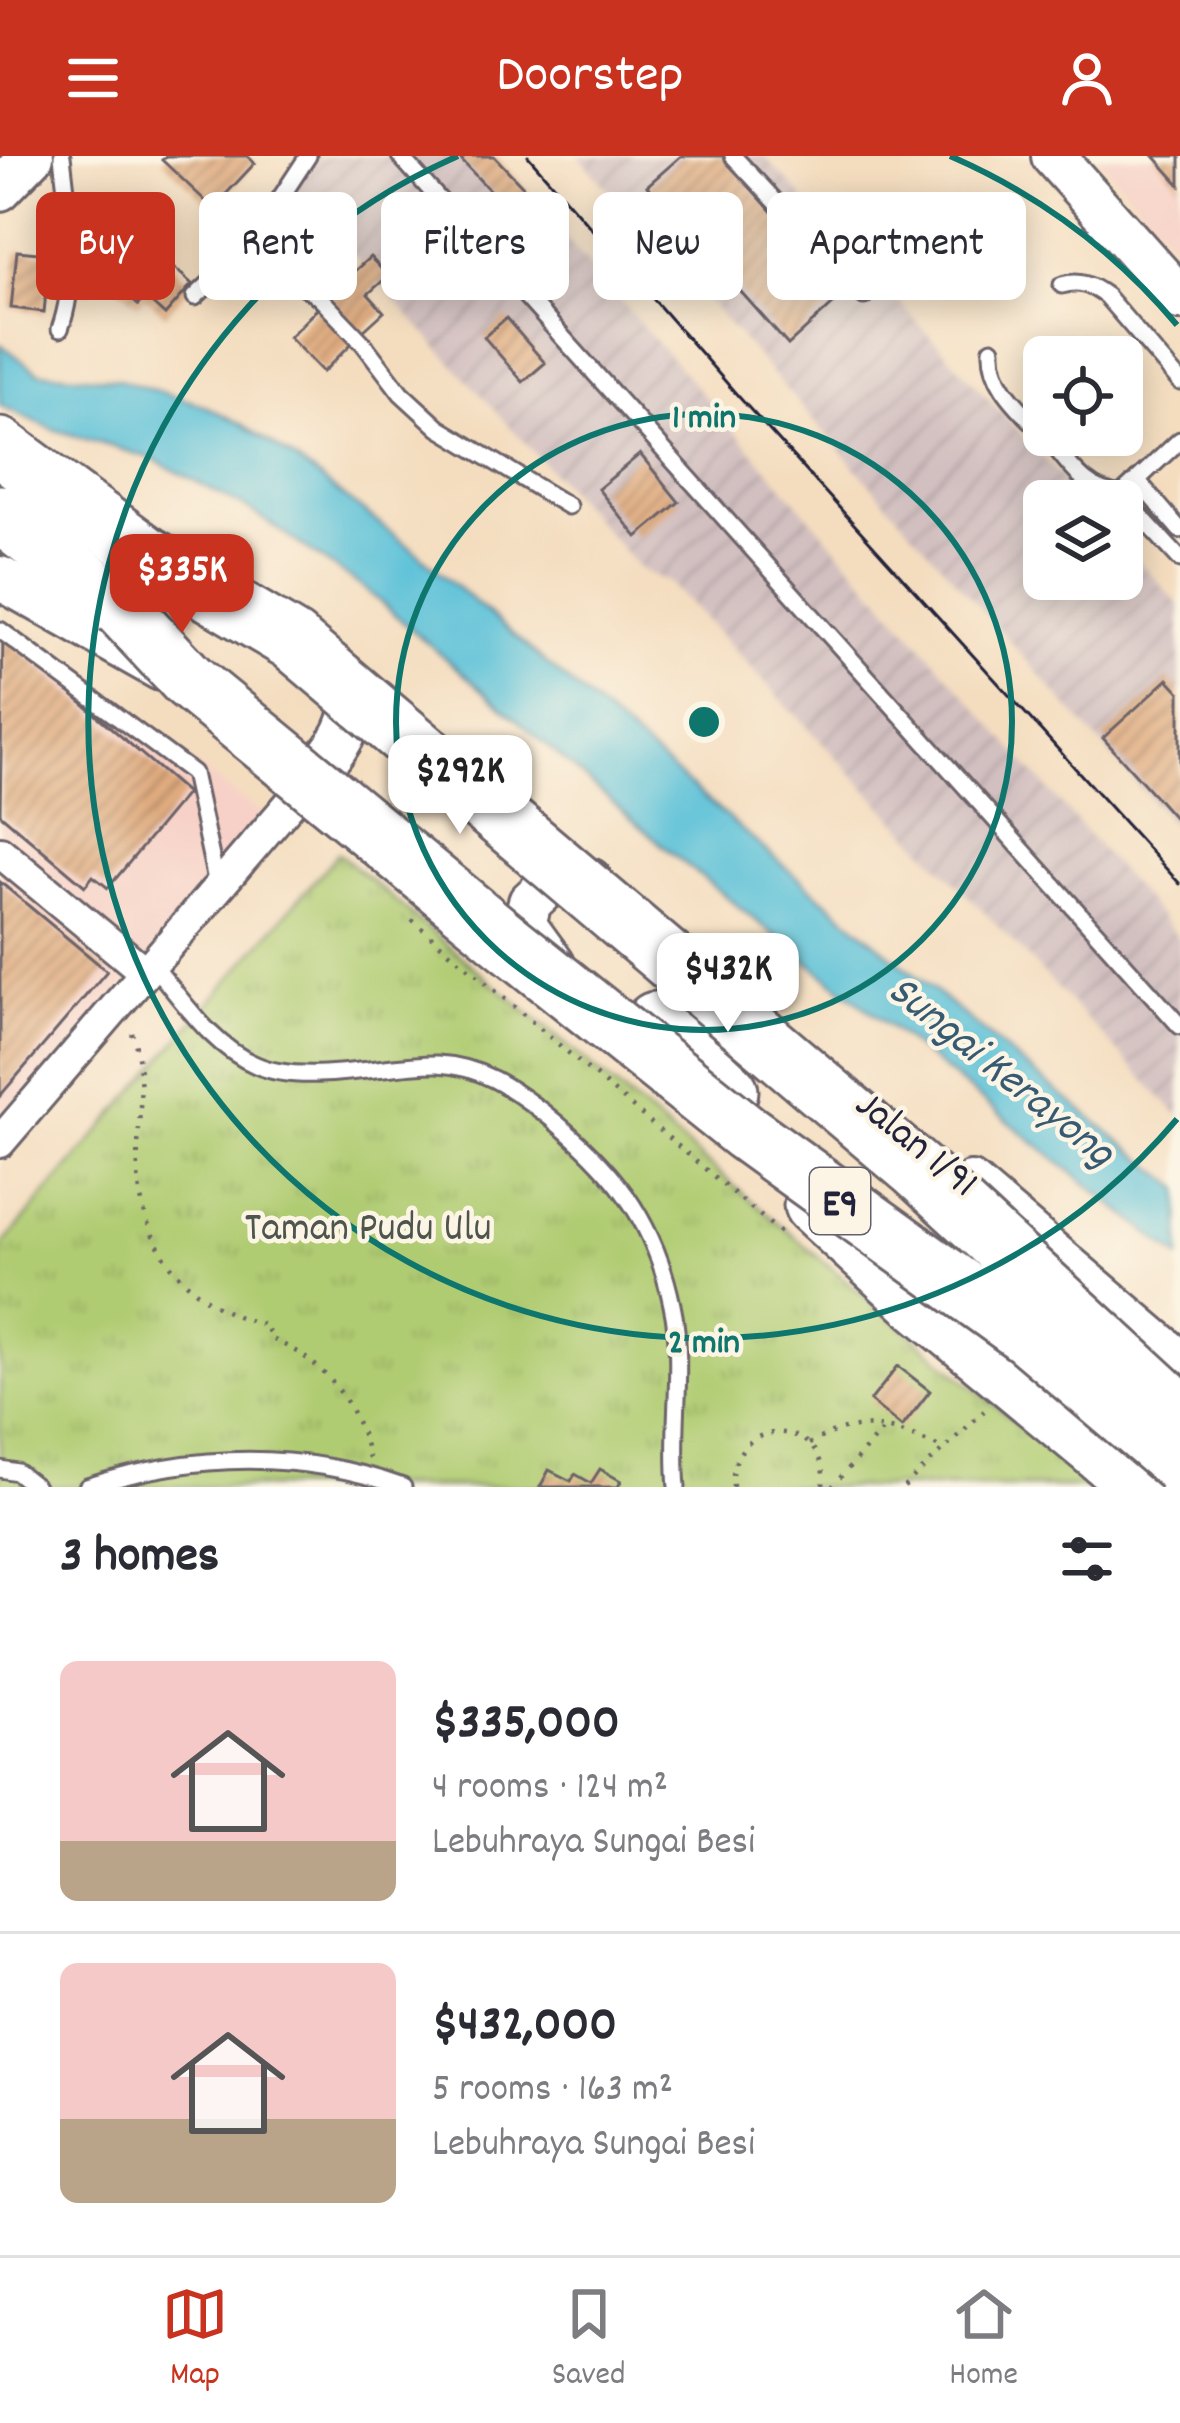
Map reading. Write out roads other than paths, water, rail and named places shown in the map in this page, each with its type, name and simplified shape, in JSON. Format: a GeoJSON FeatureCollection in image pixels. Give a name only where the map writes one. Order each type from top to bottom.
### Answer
{"type":"FeatureCollection","features":[{"type":"Feature","properties":{"kind":"highway","name":"E9"},"geometry":{"type":"LineString","coordinates":[[0,448],[144,553],[663,1009],[748,1110],[1178,1487]]}},
{"type":"Feature","properties":{"kind":"highway","name":"E9"},"geometry":{"type":"LineString","coordinates":[[0,514],[122,609],[253,695],[840,1140],[1180,1410]]}},
{"type":"Feature","properties":{"kind":"highway","name":"E9"},"geometry":{"type":"LineString","coordinates":[[144,553],[292,640],[917,1170],[1180,1410]]}},
{"type":"Feature","properties":{"kind":"highway","name":"E9"},"geometry":{"type":"LineString","coordinates":[[122,609],[188,680],[500,936],[746,1132],[1028,1336],[1180,1465]]}},
{"type":"Feature","properties":{"kind":"highway"},"geometry":{"type":"LineString","coordinates":[[553,964],[915,1300],[1129,1479]]}},
{"type":"Feature","properties":{"kind":"street"},"geometry":{"type":"LineString","coordinates":[[1053,156],[1180,298]]}},
{"type":"Feature","properties":{"kind":"street","name":"Jalan 1/91"},"geometry":{"type":"LineString","coordinates":[[0,483],[353,686],[475,775],[1180,1362]]}},
{"type":"Feature","properties":{"kind":"street"},"geometry":{"type":"LineString","coordinates":[[0,578],[160,668],[317,772],[553,964]]}},
{"type":"Feature","properties":{"kind":"street"},"geometry":{"type":"LineString","coordinates":[[0,1142],[348,734],[354,712],[353,686]]}},
{"type":"Feature","properties":{"kind":"street"},"geometry":{"type":"LineString","coordinates":[[0,852],[148,968]]}},
{"type":"Feature","properties":{"kind":"street"},"geometry":{"type":"LineString","coordinates":[[553,964],[524,924],[530,902],[558,876],[608,883]]}},
{"type":"Feature","properties":{"kind":"lane"},"geometry":{"type":"LineString","coordinates":[[13,175],[47,156]]}},
{"type":"Feature","properties":{"kind":"lane"},"geometry":{"type":"LineString","coordinates":[[60,329],[68,292],[69,210],[62,156]]}},
{"type":"Feature","properties":{"kind":"lane"},"geometry":{"type":"LineString","coordinates":[[284,192],[308,156]]}},
{"type":"Feature","properties":{"kind":"lane"},"geometry":{"type":"LineString","coordinates":[[400,156],[1180,1026]]}},
{"type":"Feature","properties":{"kind":"lane"},"geometry":{"type":"LineString","coordinates":[[733,156],[767,192]]}},
{"type":"Feature","properties":{"kind":"lane"},"geometry":{"type":"LineString","coordinates":[[1063,285],[1075,281],[1106,296],[1180,382]]}},
{"type":"Feature","properties":{"kind":"lane"},"geometry":{"type":"LineString","coordinates":[[196,297],[199,294]]}},
{"type":"Feature","properties":{"kind":"lane"},"geometry":{"type":"LineString","coordinates":[[322,300],[401,393],[440,428],[568,506]]}},
{"type":"Feature","properties":{"kind":"lane"},"geometry":{"type":"LineString","coordinates":[[992,349],[991,367],[1023,411]]}},
{"type":"Feature","properties":{"kind":"lane"},"geometry":{"type":"LineString","coordinates":[[1137,480],[1180,440]]}},
{"type":"Feature","properties":{"kind":"lane"},"geometry":{"type":"LineString","coordinates":[[1063,456],[1084,480]]}},
{"type":"Feature","properties":{"kind":"lane"},"geometry":{"type":"LineString","coordinates":[[1143,487],[1180,530]]}},
{"type":"Feature","properties":{"kind":"lane"},"geometry":{"type":"LineString","coordinates":[[1143,519],[1180,560]]}},
{"type":"Feature","properties":{"kind":"lane"},"geometry":{"type":"LineString","coordinates":[[0,630],[193,773],[218,888]]}},
{"type":"Feature","properties":{"kind":"lane"},"geometry":{"type":"LineString","coordinates":[[148,968],[223,1047],[260,1067],[305,1072],[376,1072],[433,1064],[472,1067],[514,1090],[585,1145],[633,1203],[663,1269],[678,1338],[673,1430],[677,1487]]}},
{"type":"Feature","properties":{"kind":"lane"},"geometry":{"type":"LineString","coordinates":[[87,1487],[171,1464],[248,1458],[373,1477],[403,1487]]}},
{"type":"Feature","properties":{"kind":"lane"},"geometry":{"type":"LineString","coordinates":[[0,1469],[17,1472],[36,1487]]}},
{"type":"Feature","properties":{"kind":"water","name":"Sungai Kerayong"},"geometry":{"type":"Polygon","coordinates":[[[0,344],[38,372],[117,379],[203,405],[242,424],[415,551],[1016,1059],[1180,1188],[1180,1258],[674,855],[364,588],[250,510],[150,458],[53,429],[0,405],[0,344]]]}},
{"type":"Feature","properties":{"kind":"tram line"},"geometry":{"type":"LineString","coordinates":[[528,156],[739,397],[1180,884]]}},
{"type":"Feature","properties":{"kind":"park label","name":"Taman Pudu Ulu"},"geometry":{"type":"Point","coordinates":[368,1224]}}]}
